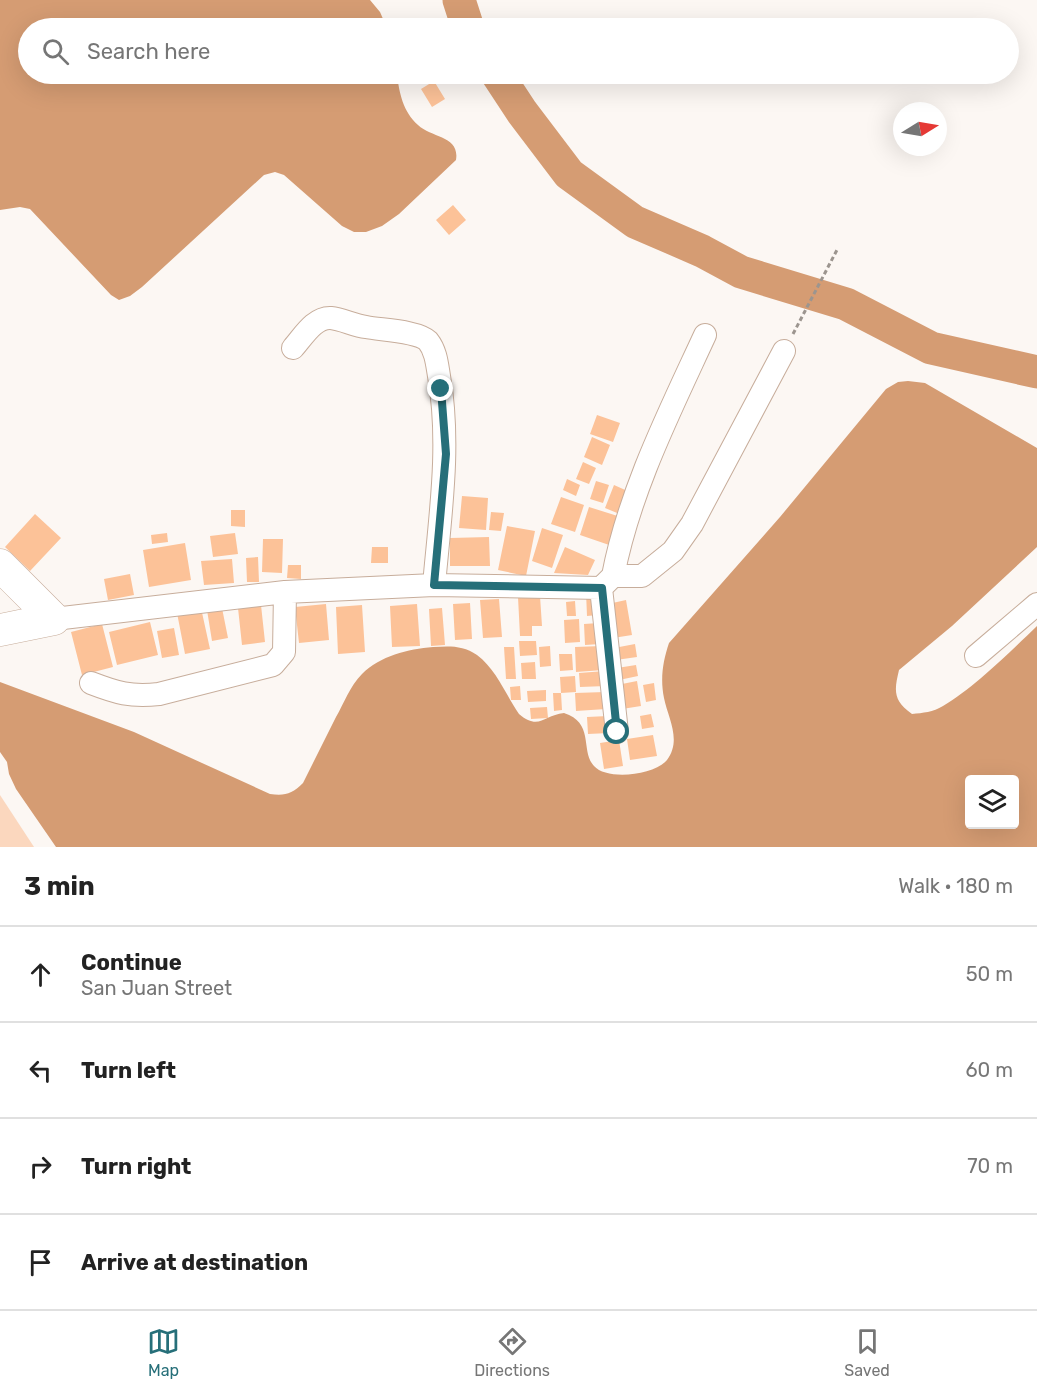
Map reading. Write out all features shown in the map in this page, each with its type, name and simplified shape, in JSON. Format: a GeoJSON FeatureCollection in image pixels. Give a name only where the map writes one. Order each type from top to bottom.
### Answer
{"type":"FeatureCollection","features":[{"type":"Feature","properties":{"kind":"street"},"geometry":{"type":"LineString","coordinates":[[293,348],[312,325],[332,318],[354,326],[418,334],[428,342],[436,357],[446,454],[434,585]]}},
{"type":"Feature","properties":{"kind":"street"},"geometry":{"type":"LineString","coordinates":[[617,732],[607,582],[636,495],[663,425],[705,335]]}},
{"type":"Feature","properties":{"kind":"street"},"geometry":{"type":"LineString","coordinates":[[0,630],[54,619],[285,592],[434,585],[607,582],[642,576],[673,551],[692,524],[784,351]]}},
{"type":"Feature","properties":{"kind":"street"},"geometry":{"type":"LineString","coordinates":[[0,565],[54,619]]}},
{"type":"Feature","properties":{"kind":"street"},"geometry":{"type":"LineString","coordinates":[[91,683],[119,694],[159,694],[273,665],[284,652],[285,592]]}},
{"type":"Feature","properties":{"kind":"street"},"geometry":{"type":"LineString","coordinates":[[976,656],[1037,604]]}},
{"type":"Feature","properties":{"kind":"path"},"geometry":{"type":"LineString","coordinates":[[784,351],[838,248]]}},
{"type":"Feature","properties":{"kind":"shaded area"},"geometry":{"type":"Polygon","coordinates":[[[0,0],[370,0],[383,18],[18,18],[18,84],[399,84],[405,108],[413,120],[424,129],[444,138],[454,146],[456,152],[456,160],[399,214],[382,226],[366,232],[354,232],[342,226],[284,175],[275,172],[264,175],[142,287],[130,296],[119,300],[111,295],[30,209],[20,207],[0,210],[0,0]]]}},
{"type":"Feature","properties":{"kind":"shaded area"},"geometry":{"type":"Polygon","coordinates":[[[898,382],[925,383],[1037,448],[1037,547],[952,626],[899,670],[896,689],[901,704],[912,714],[939,708],[980,679],[1037,626],[1037,847],[56,847],[16,789],[9,774],[7,762],[0,752],[0,682],[134,732],[270,794],[288,793],[303,783],[348,695],[362,674],[377,662],[395,654],[445,646],[466,649],[484,661],[519,714],[526,719],[537,722],[564,713],[574,718],[583,730],[590,760],[600,771],[620,775],[652,769],[667,760],[673,745],[673,729],[662,684],[669,643],[780,517],[886,389],[898,382]]]}},
{"type":"Feature","properties":{"kind":"shaded area"},"geometry":{"type":"Polygon","coordinates":[[[0,795],[34,847],[0,847],[0,795]]]}},
{"type":"Feature","properties":{"kind":"building"},"geometry":{"type":"Polygon","coordinates":[[[429,84],[436,84],[445,99],[432,107],[421,89],[429,84]]]}},
{"type":"Feature","properties":{"kind":"building"},"geometry":{"type":"Polygon","coordinates":[[[453,205],[466,220],[449,235],[436,220],[453,205]]]}},
{"type":"Feature","properties":{"kind":"building"},"geometry":{"type":"Polygon","coordinates":[[[597,415],[620,423],[613,442],[590,434],[597,415]]]}},
{"type":"Feature","properties":{"kind":"building"},"geometry":{"type":"Polygon","coordinates":[[[592,437],[610,445],[602,465],[584,457],[592,437]]]}},
{"type":"Feature","properties":{"kind":"building"},"geometry":{"type":"Polygon","coordinates":[[[583,462],[596,468],[589,484],[576,479],[583,462]]]}},
{"type":"Feature","properties":{"kind":"building"},"geometry":{"type":"Polygon","coordinates":[[[567,479],[580,485],[576,496],[563,490],[567,479]]]}},
{"type":"Feature","properties":{"kind":"building"},"geometry":{"type":"Polygon","coordinates":[[[596,481],[609,485],[603,503],[590,499],[596,481]]]}},
{"type":"Feature","properties":{"kind":"building"},"geometry":{"type":"Polygon","coordinates":[[[614,485],[632,493],[622,515],[605,508],[614,485]]]}},
{"type":"Feature","properties":{"kind":"building"},"geometry":{"type":"Polygon","coordinates":[[[462,496],[488,498],[486,530],[459,528],[462,496]]]}},
{"type":"Feature","properties":{"kind":"building"},"geometry":{"type":"Polygon","coordinates":[[[561,497],[584,505],[575,532],[551,524],[561,497]]]}},
{"type":"Feature","properties":{"kind":"building"},"geometry":{"type":"Polygon","coordinates":[[[589,507],[624,518],[615,547],[580,535],[589,507]]]}},
{"type":"Feature","properties":{"kind":"building"},"geometry":{"type":"Polygon","coordinates":[[[231,510],[245,510],[245,527],[231,526],[231,510]]]}},
{"type":"Feature","properties":{"kind":"building"},"geometry":{"type":"Polygon","coordinates":[[[491,512],[504,513],[501,531],[489,530],[491,512]]]}},
{"type":"Feature","properties":{"kind":"building"},"geometry":{"type":"Polygon","coordinates":[[[35,514],[61,538],[30,571],[5,547],[35,514]]]}},
{"type":"Feature","properties":{"kind":"building"},"geometry":{"type":"Polygon","coordinates":[[[507,526],[535,531],[526,576],[498,570],[507,526]]]}},
{"type":"Feature","properties":{"kind":"building"},"geometry":{"type":"Polygon","coordinates":[[[542,528],[563,535],[552,568],[532,561],[542,528]]]}},
{"type":"Feature","properties":{"kind":"building"},"geometry":{"type":"Polygon","coordinates":[[[167,533],[168,542],[152,544],[151,535],[167,533]]]}},
{"type":"Feature","properties":{"kind":"building"},"geometry":{"type":"Polygon","coordinates":[[[235,533],[238,554],[213,557],[210,536],[235,533]]]}},
{"type":"Feature","properties":{"kind":"building"},"geometry":{"type":"Polygon","coordinates":[[[489,537],[490,566],[450,566],[450,538],[489,537]]]}},
{"type":"Feature","properties":{"kind":"building"},"geometry":{"type":"Polygon","coordinates":[[[263,539],[283,539],[282,573],[262,572],[263,539]]]}},
{"type":"Feature","properties":{"kind":"building"},"geometry":{"type":"Polygon","coordinates":[[[185,543],[191,580],[149,587],[143,550],[185,543]]]}},
{"type":"Feature","properties":{"kind":"building"},"geometry":{"type":"Polygon","coordinates":[[[372,547],[388,547],[388,563],[371,563],[372,547]]]}},
{"type":"Feature","properties":{"kind":"building"},"geometry":{"type":"Polygon","coordinates":[[[565,547],[595,560],[588,575],[554,573],[565,547]]]}},
{"type":"Feature","properties":{"kind":"building"},"geometry":{"type":"Polygon","coordinates":[[[258,557],[259,582],[247,582],[246,558],[258,557]]]}},
{"type":"Feature","properties":{"kind":"building"},"geometry":{"type":"Polygon","coordinates":[[[232,559],[234,583],[204,585],[201,561],[232,559]]]}},
{"type":"Feature","properties":{"kind":"building"},"geometry":{"type":"Polygon","coordinates":[[[288,565],[301,565],[301,579],[287,578],[288,565]]]}},
{"type":"Feature","properties":{"kind":"building"},"geometry":{"type":"Polygon","coordinates":[[[130,574],[134,595],[108,600],[104,579],[130,574]]]}},
{"type":"Feature","properties":{"kind":"building"},"geometry":{"type":"Polygon","coordinates":[[[597,591],[598,615],[587,616],[586,592],[597,591]]]}},
{"type":"Feature","properties":{"kind":"building"},"geometry":{"type":"Polygon","coordinates":[[[540,596],[542,626],[532,626],[532,636],[520,636],[518,597],[540,596]]]}},
{"type":"Feature","properties":{"kind":"building"},"geometry":{"type":"Polygon","coordinates":[[[499,599],[502,637],[483,638],[480,600],[499,599]]]}},
{"type":"Feature","properties":{"kind":"building"},"geometry":{"type":"Polygon","coordinates":[[[626,600],[632,635],[613,638],[608,604],[626,600]]]}},
{"type":"Feature","properties":{"kind":"building"},"geometry":{"type":"Polygon","coordinates":[[[575,601],[576,616],[567,616],[566,602],[575,601]]]}},
{"type":"Feature","properties":{"kind":"building"},"geometry":{"type":"Polygon","coordinates":[[[470,603],[472,639],[455,640],[453,604],[470,603]]]}},
{"type":"Feature","properties":{"kind":"building"},"geometry":{"type":"Polygon","coordinates":[[[326,604],[329,640],[299,643],[295,607],[326,604]]]}},
{"type":"Feature","properties":{"kind":"building"},"geometry":{"type":"Polygon","coordinates":[[[417,604],[420,646],[392,647],[390,606],[417,604]]]}},
{"type":"Feature","properties":{"kind":"building"},"geometry":{"type":"Polygon","coordinates":[[[261,605],[265,642],[242,645],[238,608],[261,605]]]}},
{"type":"Feature","properties":{"kind":"building"},"geometry":{"type":"Polygon","coordinates":[[[362,605],[365,652],[338,654],[336,607],[362,605]]]}},
{"type":"Feature","properties":{"kind":"building"},"geometry":{"type":"Polygon","coordinates":[[[201,608],[210,649],[185,654],[177,613],[201,608]]]}},
{"type":"Feature","properties":{"kind":"building"},"geometry":{"type":"Polygon","coordinates":[[[222,608],[228,638],[212,641],[207,610],[222,608]]]}},
{"type":"Feature","properties":{"kind":"building"},"geometry":{"type":"Polygon","coordinates":[[[442,608],[445,645],[431,646],[429,609],[442,608]]]}},
{"type":"Feature","properties":{"kind":"building"},"geometry":{"type":"Polygon","coordinates":[[[579,619],[580,642],[565,643],[564,620],[579,619]]]}},
{"type":"Feature","properties":{"kind":"building"},"geometry":{"type":"Polygon","coordinates":[[[150,622],[158,655],[117,665],[109,632],[150,622]]]}},
{"type":"Feature","properties":{"kind":"building"},"geometry":{"type":"Polygon","coordinates":[[[599,623],[600,644],[585,645],[584,624],[599,623]]]}},
{"type":"Feature","properties":{"kind":"building"},"geometry":{"type":"Polygon","coordinates":[[[102,624],[113,667],[82,675],[71,632],[102,624]]]}},
{"type":"Feature","properties":{"kind":"building"},"geometry":{"type":"Polygon","coordinates":[[[174,628],[179,655],[162,658],[157,631],[174,628]]]}},
{"type":"Feature","properties":{"kind":"building"},"geometry":{"type":"Polygon","coordinates":[[[519,641],[536,641],[537,655],[520,656],[519,641]]]}},
{"type":"Feature","properties":{"kind":"building"},"geometry":{"type":"Polygon","coordinates":[[[635,644],[637,657],[616,660],[614,648],[635,644]]]}},
{"type":"Feature","properties":{"kind":"building"},"geometry":{"type":"Polygon","coordinates":[[[550,646],[551,666],[540,667],[539,647],[550,646]]]}},
{"type":"Feature","properties":{"kind":"building"},"geometry":{"type":"Polygon","coordinates":[[[602,646],[603,670],[576,672],[575,647],[602,646]]]}},
{"type":"Feature","properties":{"kind":"building"},"geometry":{"type":"Polygon","coordinates":[[[504,647],[514,647],[516,679],[506,679],[504,647]]]}},
{"type":"Feature","properties":{"kind":"building"},"geometry":{"type":"Polygon","coordinates":[[[559,654],[572,654],[573,670],[560,671],[559,654]]]}},
{"type":"Feature","properties":{"kind":"building"},"geometry":{"type":"Polygon","coordinates":[[[535,662],[536,679],[522,679],[521,663],[535,662]]]}},
{"type":"Feature","properties":{"kind":"building"},"geometry":{"type":"Polygon","coordinates":[[[636,665],[638,676],[619,680],[617,668],[636,665]]]}},
{"type":"Feature","properties":{"kind":"building"},"geometry":{"type":"Polygon","coordinates":[[[605,671],[606,686],[580,687],[579,673],[605,671]]]}},
{"type":"Feature","properties":{"kind":"building"},"geometry":{"type":"Polygon","coordinates":[[[575,676],[576,692],[561,693],[560,677],[575,676]]]}},
{"type":"Feature","properties":{"kind":"building"},"geometry":{"type":"Polygon","coordinates":[[[637,681],[641,706],[622,709],[617,685],[637,681]]]}},
{"type":"Feature","properties":{"kind":"building"},"geometry":{"type":"Polygon","coordinates":[[[654,683],[656,700],[646,702],[643,685],[654,683]]]}},
{"type":"Feature","properties":{"kind":"building"},"geometry":{"type":"Polygon","coordinates":[[[520,686],[521,700],[511,700],[510,687],[520,686]]]}},
{"type":"Feature","properties":{"kind":"building"},"geometry":{"type":"Polygon","coordinates":[[[546,690],[546,701],[528,702],[527,691],[546,690]]]}},
{"type":"Feature","properties":{"kind":"building"},"geometry":{"type":"Polygon","coordinates":[[[605,692],[606,709],[576,711],[575,693],[605,692]]]}},
{"type":"Feature","properties":{"kind":"building"},"geometry":{"type":"Polygon","coordinates":[[[553,693],[561,693],[562,710],[554,711],[553,693]]]}},
{"type":"Feature","properties":{"kind":"building"},"geometry":{"type":"Polygon","coordinates":[[[547,707],[548,718],[531,719],[530,708],[547,707]]]}},
{"type":"Feature","properties":{"kind":"building"},"geometry":{"type":"Polygon","coordinates":[[[651,714],[654,727],[642,729],[640,716],[651,714]]]}},
{"type":"Feature","properties":{"kind":"building"},"geometry":{"type":"Polygon","coordinates":[[[608,716],[609,733],[588,734],[587,717],[608,716]]]}},
{"type":"Feature","properties":{"kind":"building"},"geometry":{"type":"Polygon","coordinates":[[[653,735],[657,756],[630,760],[627,739],[653,735]]]}},
{"type":"Feature","properties":{"kind":"building"},"geometry":{"type":"Polygon","coordinates":[[[619,740],[623,766],[604,769],[600,743],[619,740]]]}},
{"type":"Feature","properties":{"kind":"waterway"},"geometry":{"type":"LineString","coordinates":[[459,0],[465,18]]}},
{"type":"Feature","properties":{"kind":"waterway"},"geometry":{"type":"LineString","coordinates":[[504,84],[569,174],[635,222],[702,251],[741,272],[846,304],[931,348],[1037,372]]}},
{"type":"Feature","properties":{"kind":"route"},"geometry":{"type":"LineString","coordinates":[[441,389],[446,454],[434,585],[552,589],[602,588],[617,732]]}}]}
